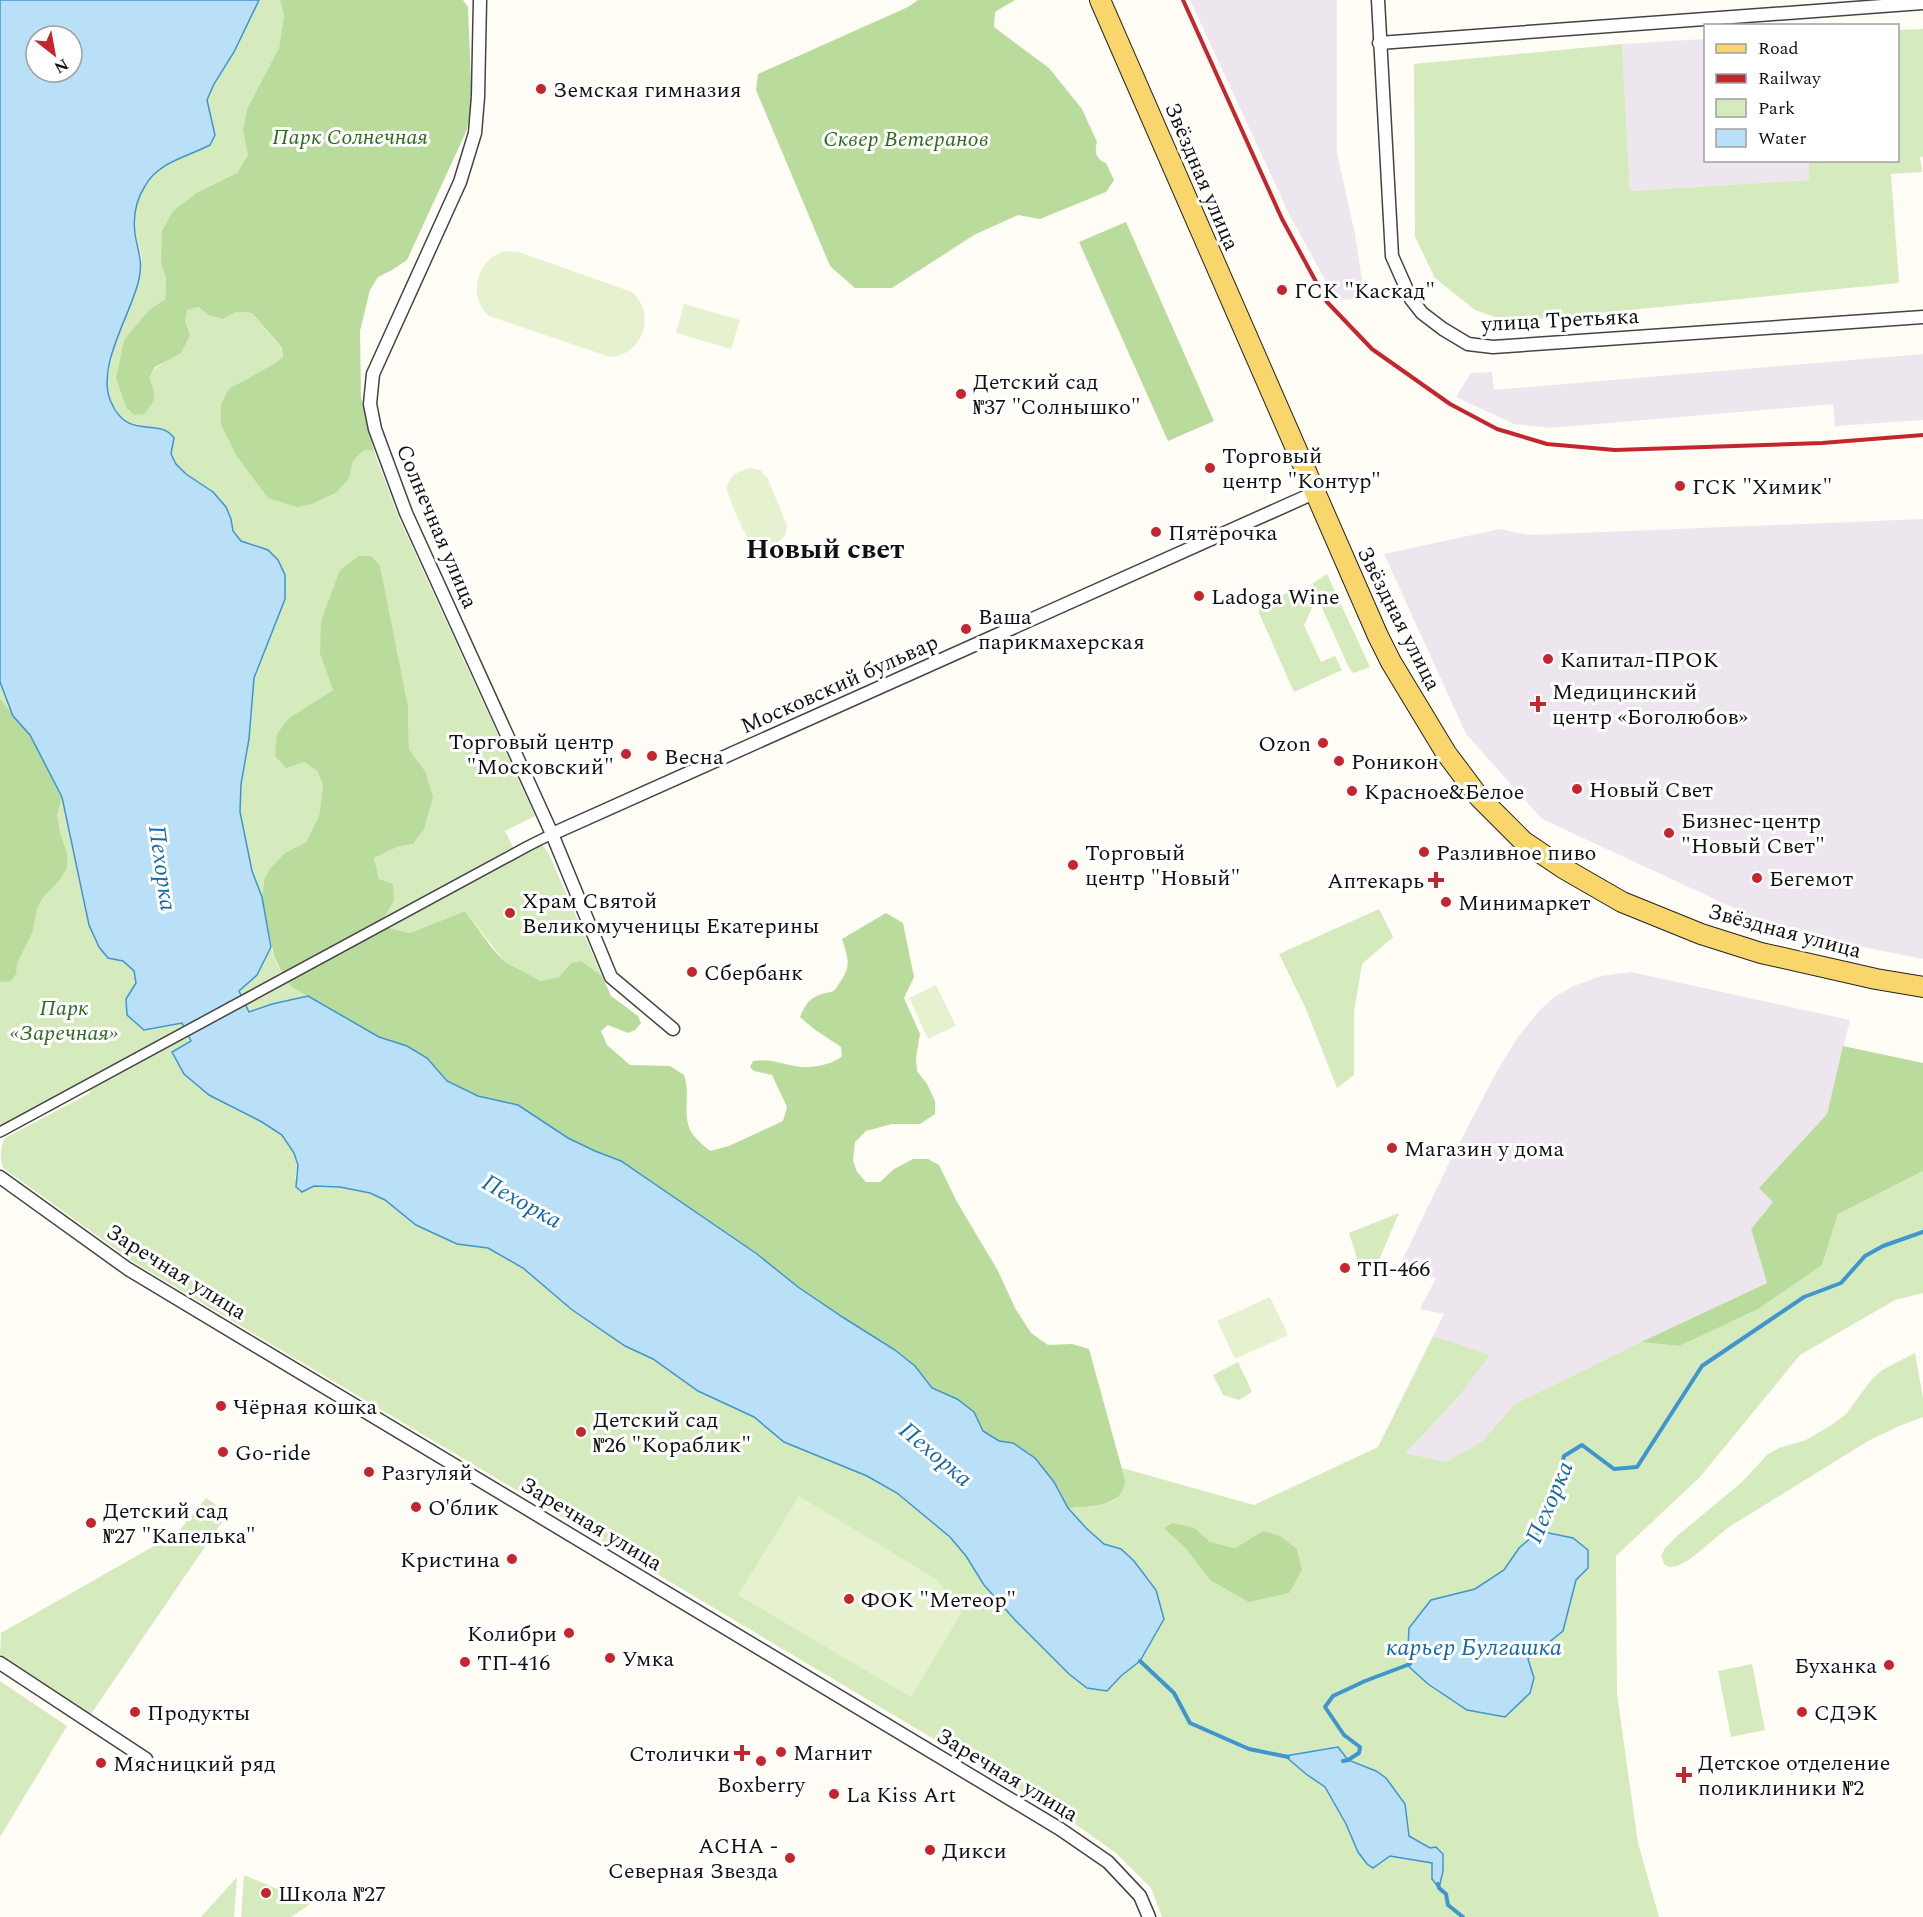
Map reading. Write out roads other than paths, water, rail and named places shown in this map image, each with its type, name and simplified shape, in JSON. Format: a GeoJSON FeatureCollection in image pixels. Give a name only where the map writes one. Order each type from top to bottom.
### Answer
{"type":"FeatureCollection","features":[{"type":"Feature","properties":{"kind":"main road","name":"Звёздная улица"},"geometry":{"type":"LineString","coordinates":[[1100,0],[1314,493],[1390,662],[1446,753],[1479,797],[1523,841],[1622,902],[1701,934],[1761,953],[1876,979],[1923,987]]}},
{"type":"Feature","properties":{"kind":"street","name":"Солнечная улица"},"geometry":{"type":"LineString","coordinates":[[480,0],[475,133],[460,182],[373,374],[370,404],[375,429],[406,513],[552,834],[612,977],[674,1029]]}},
{"type":"Feature","properties":{"kind":"street","name":"улица Третьяка"},"geometry":{"type":"LineString","coordinates":[[1378,0],[1392,256],[1411,299],[1422,313],[1468,344],[1493,346],[1923,317]]}},
{"type":"Feature","properties":{"kind":"street"},"geometry":{"type":"LineString","coordinates":[[1379,43],[1923,3]]}},
{"type":"Feature","properties":{"kind":"street","name":"Московский бульвар"},"geometry":{"type":"LineString","coordinates":[[0,1132],[552,834],[1314,493]]}},
{"type":"Feature","properties":{"kind":"street","name":"Заречная улица"},"geometry":{"type":"LineString","coordinates":[[0,1177],[128,1269],[1060,1829],[1108,1862],[1140,1896],[1149,1917]]}},
{"type":"Feature","properties":{"kind":"street"},"geometry":{"type":"LineString","coordinates":[[0,1663],[146,1759]]}},
{"type":"Feature","properties":{"kind":"water"},"geometry":{"type":"Polygon","coordinates":[[[0,0],[259,0],[234,52],[207,100],[215,135],[210,145],[157,171],[139,197],[134,222],[140,261],[139,279],[111,357],[107,388],[111,402],[118,414],[126,421],[134,425],[160,429],[168,432],[174,438],[171,454],[176,464],[186,474],[213,492],[226,507],[233,531],[241,541],[268,550],[278,560],[285,575],[285,599],[254,678],[249,739],[241,784],[240,812],[252,871],[262,897],[271,947],[257,975],[239,991],[249,1012],[308,996],[379,1037],[407,1046],[427,1058],[447,1081],[478,1096],[518,1105],[568,1138],[621,1161],[757,1254],[798,1287],[895,1350],[915,1366],[932,1388],[957,1399],[974,1412],[983,1431],[999,1441],[1013,1443],[1035,1458],[1054,1482],[1068,1508],[1086,1528],[1104,1544],[1121,1549],[1134,1561],[1156,1590],[1164,1619],[1140,1661],[1107,1691],[1087,1688],[1069,1674],[1015,1620],[984,1585],[966,1556],[950,1537],[897,1493],[867,1476],[784,1442],[754,1417],[698,1391],[653,1359],[625,1346],[571,1309],[523,1268],[488,1248],[457,1244],[416,1225],[385,1200],[370,1193],[340,1187],[314,1186],[302,1192],[296,1187],[298,1165],[294,1153],[282,1135],[209,1095],[184,1074],[172,1052],[191,1041],[182,1023],[144,1030],[127,1015],[126,999],[136,983],[134,971],[123,961],[108,958],[99,947],[89,925],[62,797],[30,735],[13,716],[0,682],[0,0]]]}},
{"type":"Feature","properties":{"kind":"water","name":"карьер Булгашка"},"geometry":{"type":"Polygon","coordinates":[[[1539,1531],[1573,1538],[1588,1550],[1588,1568],[1576,1580],[1563,1631],[1528,1659],[1534,1678],[1530,1693],[1505,1717],[1467,1710],[1428,1684],[1407,1665],[1409,1628],[1431,1600],[1475,1589],[1504,1570],[1519,1548],[1539,1531]]]}},
{"type":"Feature","properties":{"kind":"water"},"geometry":{"type":"Polygon","coordinates":[[[1338,1747],[1348,1760],[1376,1771],[1386,1778],[1405,1804],[1409,1836],[1430,1848],[1436,1847],[1443,1854],[1443,1871],[1439,1888],[1432,1879],[1432,1863],[1390,1856],[1373,1868],[1367,1864],[1358,1852],[1346,1824],[1325,1787],[1285,1756],[1338,1747]]]}},
{"type":"Feature","properties":{"kind":"waterway","name":"Пехорка"},"geometry":{"type":"LineString","coordinates":[[1538,1533],[1551,1508],[1564,1456],[1582,1445],[1614,1469],[1637,1467],[1702,1366],[1804,1297],[1841,1283],[1865,1256],[1883,1246],[1923,1232]]}},
{"type":"Feature","properties":{"kind":"waterway","name":"Пехорка"},"geometry":{"type":"LineString","coordinates":[[1140,1661],[1174,1693],[1190,1723],[1249,1749],[1288,1757]]}},
{"type":"Feature","properties":{"kind":"waterway","name":"Пехорка"},"geometry":{"type":"LineString","coordinates":[[1343,1761],[1359,1753],[1360,1747],[1344,1735],[1325,1707],[1333,1696],[1410,1664]]}},
{"type":"Feature","properties":{"kind":"waterway"},"geometry":{"type":"LineString","coordinates":[[1438,1884],[1446,1894],[1448,1905],[1463,1917]]}},
{"type":"Feature","properties":{"kind":"railway"},"geometry":{"type":"LineString","coordinates":[[1183,0],[1282,219],[1327,302],[1372,349],[1450,404],[1497,429],[1547,444],[1615,450],[1822,443],[1923,435]]}},
{"type":"Feature","properties":{"kind":"place","name":"Земская гимназия"},"geometry":{"type":"Point","coordinates":[541,89]}},
{"type":"Feature","properties":{"kind":"place","name":"ГСК \"Каскад\""},"geometry":{"type":"Point","coordinates":[1282,290]}},
{"type":"Feature","properties":{"kind":"place","name":"Детский сад №37 \"Солнышко\""},"geometry":{"type":"Point","coordinates":[961,394]}},
{"type":"Feature","properties":{"kind":"place","name":"Торговый центр \"Контур\""},"geometry":{"type":"Point","coordinates":[1210,468]}},
{"type":"Feature","properties":{"kind":"place","name":"ГСК \"Химик\""},"geometry":{"type":"Point","coordinates":[1680,486]}},
{"type":"Feature","properties":{"kind":"place","name":"Пятёрочка"},"geometry":{"type":"Point","coordinates":[1156,532]}},
{"type":"Feature","properties":{"kind":"place","name":"Ladoga Wine"},"geometry":{"type":"Point","coordinates":[1199,596]}},
{"type":"Feature","properties":{"kind":"place","name":"Ваша парикмахерская"},"geometry":{"type":"Point","coordinates":[966,629]}},
{"type":"Feature","properties":{"kind":"place","name":"Капитал-ПРОК"},"geometry":{"type":"Point","coordinates":[1548,659]}},
{"type":"Feature","properties":{"kind":"place","name":"Медицинский центр «Боголюбов»"},"geometry":{"type":"Point","coordinates":[1538,704]}},
{"type":"Feature","properties":{"kind":"place","name":"Ozon"},"geometry":{"type":"Point","coordinates":[1323,743]}},
{"type":"Feature","properties":{"kind":"place","name":"Торговый центр \"Московский\""},"geometry":{"type":"Point","coordinates":[626,754]}},
{"type":"Feature","properties":{"kind":"place","name":"Весна"},"geometry":{"type":"Point","coordinates":[652,756]}},
{"type":"Feature","properties":{"kind":"place","name":"Роникон"},"geometry":{"type":"Point","coordinates":[1339,761]}},
{"type":"Feature","properties":{"kind":"place","name":"Новый Свет"},"geometry":{"type":"Point","coordinates":[1577,789]}},
{"type":"Feature","properties":{"kind":"place","name":"Красное&Белое"},"geometry":{"type":"Point","coordinates":[1352,791]}},
{"type":"Feature","properties":{"kind":"place","name":"Бизнес-центр \"Новый Свет\""},"geometry":{"type":"Point","coordinates":[1669,833]}},
{"type":"Feature","properties":{"kind":"place","name":"Разливное пиво"},"geometry":{"type":"Point","coordinates":[1424,852]}},
{"type":"Feature","properties":{"kind":"place","name":"Торговый центр \"Новый\""},"geometry":{"type":"Point","coordinates":[1073,865]}},
{"type":"Feature","properties":{"kind":"place","name":"Бегемот"},"geometry":{"type":"Point","coordinates":[1757,878]}},
{"type":"Feature","properties":{"kind":"place","name":"Аптекарь"},"geometry":{"type":"Point","coordinates":[1436,880]}},
{"type":"Feature","properties":{"kind":"place","name":"Минимаркет"},"geometry":{"type":"Point","coordinates":[1446,902]}},
{"type":"Feature","properties":{"kind":"place","name":"Храм Святой Великомученицы Екатерины"},"geometry":{"type":"Point","coordinates":[510,913]}},
{"type":"Feature","properties":{"kind":"place","name":"Сбербанк"},"geometry":{"type":"Point","coordinates":[692,972]}},
{"type":"Feature","properties":{"kind":"place","name":"Магазин у дома"},"geometry":{"type":"Point","coordinates":[1392,1148]}},
{"type":"Feature","properties":{"kind":"place","name":"ТП-466"},"geometry":{"type":"Point","coordinates":[1345,1268]}},
{"type":"Feature","properties":{"kind":"place","name":"Чёрная кошка"},"geometry":{"type":"Point","coordinates":[221,1406]}},
{"type":"Feature","properties":{"kind":"place","name":"Детский сад №26 \"Кораблик\""},"geometry":{"type":"Point","coordinates":[581,1432]}},
{"type":"Feature","properties":{"kind":"place","name":"Go-ride"},"geometry":{"type":"Point","coordinates":[223,1452]}},
{"type":"Feature","properties":{"kind":"place","name":"Разгуляй"},"geometry":{"type":"Point","coordinates":[369,1472]}},
{"type":"Feature","properties":{"kind":"place","name":"О'блик"},"geometry":{"type":"Point","coordinates":[416,1507]}},
{"type":"Feature","properties":{"kind":"place","name":"Детский сад №27 \"Капелька\""},"geometry":{"type":"Point","coordinates":[91,1523]}},
{"type":"Feature","properties":{"kind":"place","name":"Кристина"},"geometry":{"type":"Point","coordinates":[512,1559]}},
{"type":"Feature","properties":{"kind":"place","name":"ФОК \"Метеор\""},"geometry":{"type":"Point","coordinates":[849,1599]}},
{"type":"Feature","properties":{"kind":"place","name":"Колибри"},"geometry":{"type":"Point","coordinates":[569,1633]}},
{"type":"Feature","properties":{"kind":"place","name":"Умка"},"geometry":{"type":"Point","coordinates":[610,1658]}},
{"type":"Feature","properties":{"kind":"place","name":"ТП-416"},"geometry":{"type":"Point","coordinates":[465,1662]}},
{"type":"Feature","properties":{"kind":"place","name":"Буханка"},"geometry":{"type":"Point","coordinates":[1889,1665]}},
{"type":"Feature","properties":{"kind":"place","name":"Продукты"},"geometry":{"type":"Point","coordinates":[135,1712]}},
{"type":"Feature","properties":{"kind":"place","name":"СДЭК"},"geometry":{"type":"Point","coordinates":[1802,1712]}},
{"type":"Feature","properties":{"kind":"place","name":"Магнит"},"geometry":{"type":"Point","coordinates":[781,1752]}},
{"type":"Feature","properties":{"kind":"place","name":"Столички"},"geometry":{"type":"Point","coordinates":[742,1753]}},
{"type":"Feature","properties":{"kind":"place","name":"Boxberry"},"geometry":{"type":"Point","coordinates":[761,1761]}},
{"type":"Feature","properties":{"kind":"place","name":"Мясницкий ряд"},"geometry":{"type":"Point","coordinates":[101,1763]}},
{"type":"Feature","properties":{"kind":"place","name":"Детское отделение поликлиники №2"},"geometry":{"type":"Point","coordinates":[1684,1775]}},
{"type":"Feature","properties":{"kind":"place","name":"La Kiss Art"},"geometry":{"type":"Point","coordinates":[834,1794]}},
{"type":"Feature","properties":{"kind":"place","name":"Дикси"},"geometry":{"type":"Point","coordinates":[930,1850]}},
{"type":"Feature","properties":{"kind":"place","name":"АСНА - Северная Звезда"},"geometry":{"type":"Point","coordinates":[790,1858]}},
{"type":"Feature","properties":{"kind":"place","name":"Школа №27"},"geometry":{"type":"Point","coordinates":[266,1893]}},
{"type":"Feature","properties":{"kind":"district","name":"Новый свет"},"geometry":{"type":"Point","coordinates":[825,548]}},
{"type":"Feature","properties":{"kind":"park label","name":"Парк Солнечная"},"geometry":{"type":"Point","coordinates":[350,136]}},
{"type":"Feature","properties":{"kind":"park label","name":"Сквер Ветеранов"},"geometry":{"type":"Point","coordinates":[906,138]}},
{"type":"Feature","properties":{"kind":"park label","name":"Парк «Заречная»"},"geometry":{"type":"Point","coordinates":[64,1020]}}]}
